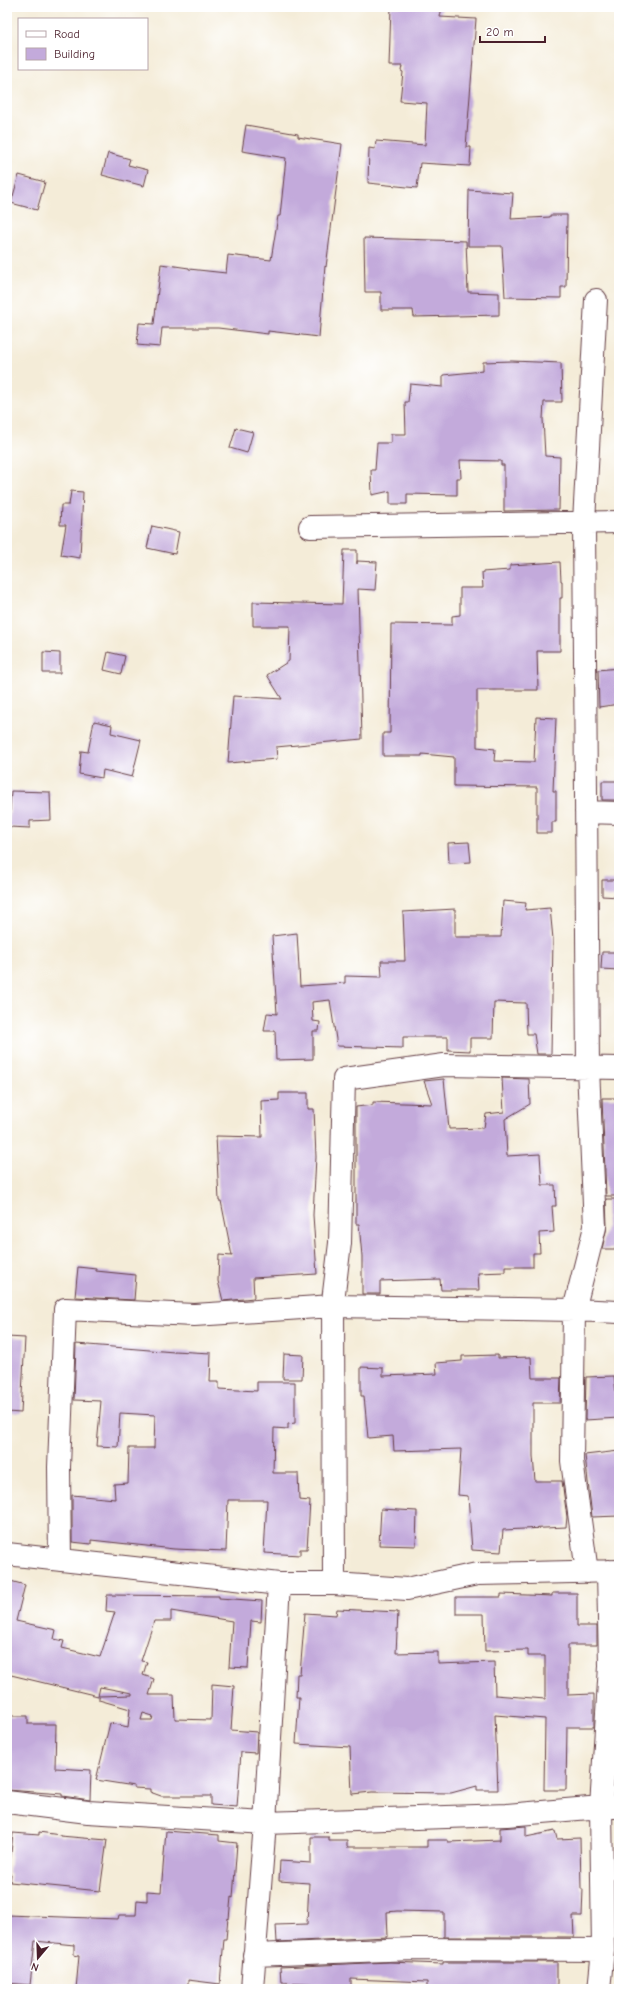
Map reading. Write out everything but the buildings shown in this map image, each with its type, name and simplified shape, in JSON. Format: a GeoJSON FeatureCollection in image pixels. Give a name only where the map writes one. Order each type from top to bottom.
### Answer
{"type":"FeatureCollection","features":[{"type":"Feature","properties":{"kind":"street"},"geometry":{"type":"LineString","coordinates":[[596,300],[584,522],[588,1068],[595,1226],[574,1310],[572,1461],[604,1571],[610,1666],[610,1807],[603,1950],[599,1989]]}},
{"type":"Feature","properties":{"kind":"street"},"geometry":{"type":"LineString","coordinates":[[310,527],[619,522]]}},
{"type":"Feature","properties":{"kind":"street"},"geometry":{"type":"LineString","coordinates":[[586,812],[619,813]]}},
{"type":"Feature","properties":{"kind":"street"},"geometry":{"type":"LineString","coordinates":[[334,1584],[333,1306],[340,1243],[344,1079],[444,1065],[619,1068]]}},
{"type":"Feature","properties":{"kind":"street"},"geometry":{"type":"LineString","coordinates":[[60,1560],[59,1467],[65,1309],[194,1315],[333,1306],[619,1312]]}},
{"type":"Feature","properties":{"kind":"street"},"geometry":{"type":"LineString","coordinates":[[7,1554],[279,1584],[334,1584],[407,1590],[477,1574],[604,1571]]}},
{"type":"Feature","properties":{"kind":"street"},"geometry":{"type":"LineString","coordinates":[[252,1989],[265,1823],[279,1584]]}},
{"type":"Feature","properties":{"kind":"street"},"geometry":{"type":"LineString","coordinates":[[7,1802],[88,1812],[265,1823],[507,1815],[610,1807]]}},
{"type":"Feature","properties":{"kind":"street"},"geometry":{"type":"LineString","coordinates":[[254,1955],[413,1949],[603,1950]]}}]}
